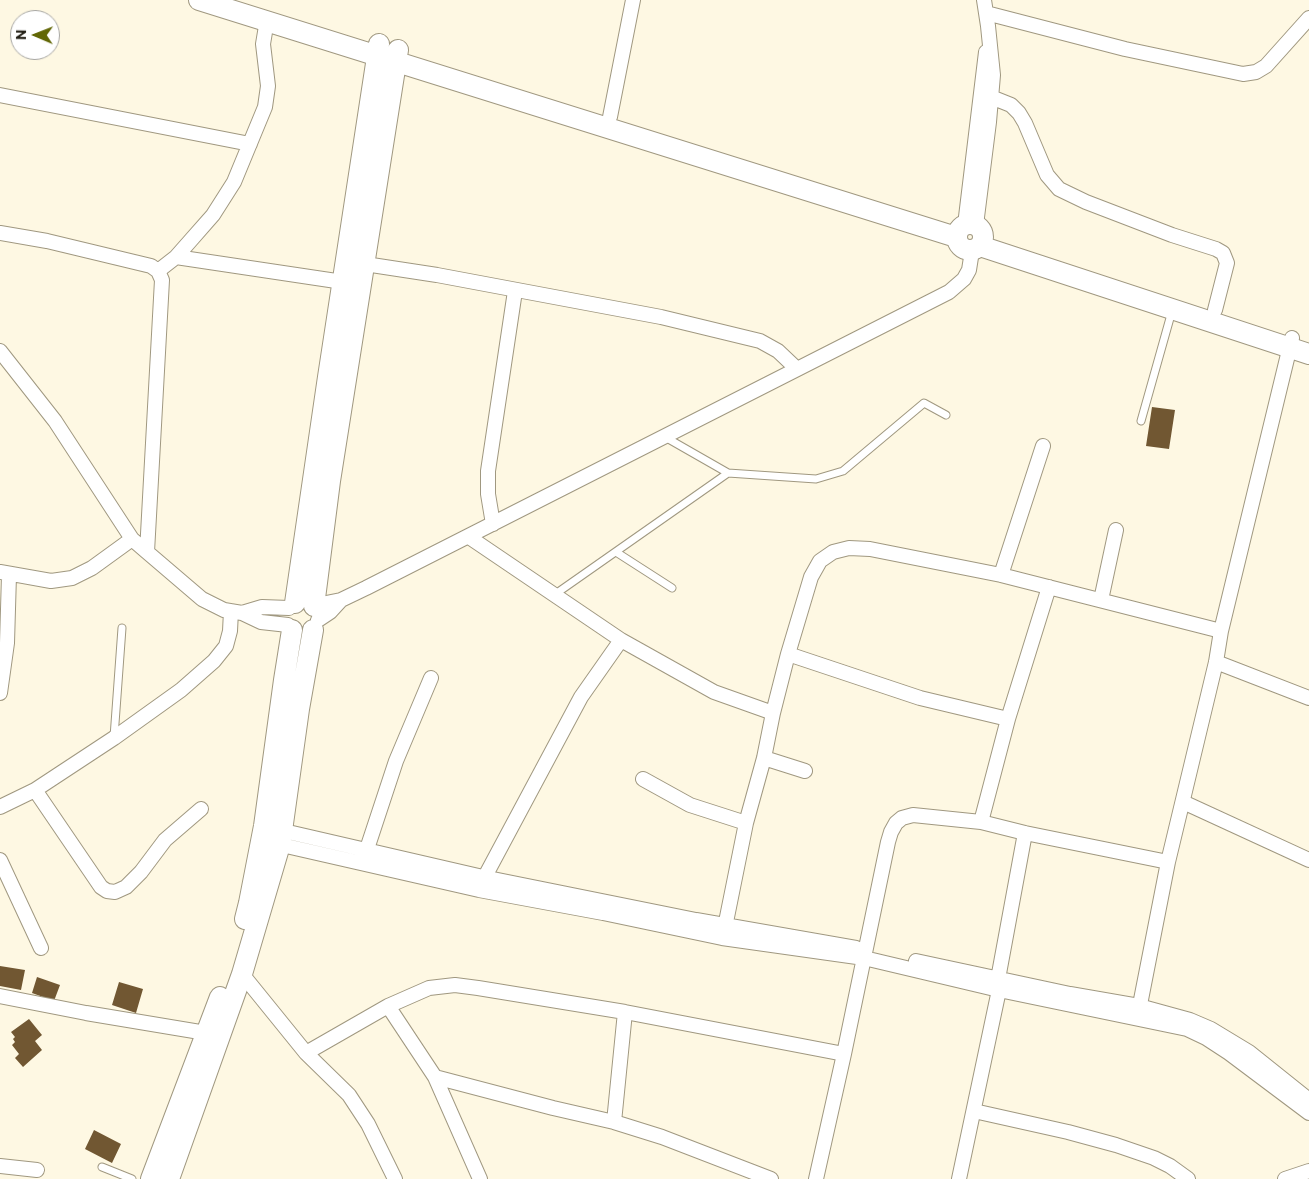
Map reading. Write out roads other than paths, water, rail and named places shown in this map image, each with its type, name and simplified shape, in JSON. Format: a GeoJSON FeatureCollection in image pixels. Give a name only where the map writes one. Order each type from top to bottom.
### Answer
{"type":"FeatureCollection","features":[{"type":"Feature","properties":{"kind":"street"},"geometry":{"type":"LineString","coordinates":[[199,0],[610,117],[970,235],[1173,308],[1297,343]]}},
{"type":"Feature","properties":{"kind":"street"},"geometry":{"type":"LineString","coordinates":[[242,0],[378,50]]}},
{"type":"Feature","properties":{"kind":"street"},"geometry":{"type":"LineString","coordinates":[[610,117],[633,0]]}},
{"type":"Feature","properties":{"kind":"street"},"geometry":{"type":"LineString","coordinates":[[970,235],[993,75],[985,7],[1125,49],[1243,74],[1256,72],[1266,66],[1309,18]]}},
{"type":"Feature","properties":{"kind":"street"},"geometry":{"type":"LineString","coordinates":[[158,271],[176,257],[212,215],[234,182],[265,107],[268,86],[263,44],[267,20]]}},
{"type":"Feature","properties":{"kind":"street"},"geometry":{"type":"LineString","coordinates":[[0,351],[55,421],[132,539],[202,599],[224,610],[237,612],[262,607],[303,616],[326,603],[341,600],[493,524],[949,292],[964,279],[972,261],[970,235],[983,73],[989,34]]}},
{"type":"Feature","properties":{"kind":"street"},"geometry":{"type":"LineString","coordinates":[[303,616],[343,282],[378,50]]}},
{"type":"Feature","properties":{"kind":"street"},"geometry":{"type":"LineString","coordinates":[[398,56],[1215,310],[1297,343],[1309,354]]}},
{"type":"Feature","properties":{"kind":"street"},"geometry":{"type":"LineString","coordinates":[[169,1179],[242,974],[272,836],[284,680],[303,616],[330,481],[398,56]]}},
{"type":"Feature","properties":{"kind":"street"},"geometry":{"type":"LineString","coordinates":[[0,94],[250,144]]}},
{"type":"Feature","properties":{"kind":"street"},"geometry":{"type":"LineString","coordinates":[[991,97],[1011,105],[1019,112],[1047,175],[1059,189],[1086,202],[1172,235],[1216,249],[1222,253],[1227,263],[1215,310]]}},
{"type":"Feature","properties":{"kind":"street"},"geometry":{"type":"LineString","coordinates":[[0,233],[47,241],[151,266],[158,271],[162,280],[147,552]]}},
{"type":"Feature","properties":{"kind":"street"},"geometry":{"type":"LineString","coordinates":[[176,257],[343,282]]}},
{"type":"Feature","properties":{"kind":"street"},"geometry":{"type":"LineString","coordinates":[[365,264],[437,275],[661,316],[760,341],[778,351],[797,369]]}},
{"type":"Feature","properties":{"kind":"street"},"geometry":{"type":"LineString","coordinates":[[493,524],[488,494],[488,471],[515,290]]}},
{"type":"Feature","properties":{"kind":"street"},"geometry":{"type":"LineString","coordinates":[[1138,1012],[1168,862],[1216,662],[1221,631],[1297,343]]}},
{"type":"Feature","properties":{"kind":"street"},"geometry":{"type":"LineString","coordinates":[[1001,575],[1044,446]]}},
{"type":"Feature","properties":{"kind":"street"},"geometry":{"type":"LineString","coordinates":[[1101,600],[1116,530]]}},
{"type":"Feature","properties":{"kind":"street"},"geometry":{"type":"LineString","coordinates":[[469,536],[621,640],[714,692],[773,713]]}},
{"type":"Feature","properties":{"kind":"street"},"geometry":{"type":"LineString","coordinates":[[0,693],[7,643],[4,574],[51,581],[72,578],[92,568],[132,539]]}},
{"type":"Feature","properties":{"kind":"street"},"geometry":{"type":"LineString","coordinates":[[724,932],[746,822],[764,758],[788,654],[811,577],[820,560],[833,552],[849,548],[870,549],[1001,575],[1221,631]]}},
{"type":"Feature","properties":{"kind":"street"},"geometry":{"type":"LineString","coordinates":[[981,822],[1008,719],[1049,587]]}},
{"type":"Feature","properties":{"kind":"street"},"geometry":{"type":"LineString","coordinates":[[0,807],[35,790],[114,738],[181,690],[214,662],[226,646],[237,612]]}},
{"type":"Feature","properties":{"kind":"street"},"geometry":{"type":"LineString","coordinates":[[481,884],[581,698],[621,640]]}},
{"type":"Feature","properties":{"kind":"street"},"geometry":{"type":"LineString","coordinates":[[788,654],[920,698],[1008,719]]}},
{"type":"Feature","properties":{"kind":"street"},"geometry":{"type":"LineString","coordinates":[[1216,662],[1309,698]]}},
{"type":"Feature","properties":{"kind":"street"},"geometry":{"type":"LineString","coordinates":[[365,857],[396,761],[430,678]]}},
{"type":"Feature","properties":{"kind":"street"},"geometry":{"type":"LineString","coordinates":[[764,758],[805,771]]}},
{"type":"Feature","properties":{"kind":"street"},"geometry":{"type":"LineString","coordinates":[[643,779],[690,805],[746,822]]}},
{"type":"Feature","properties":{"kind":"street"},"geometry":{"type":"LineString","coordinates":[[35,790],[101,887],[107,891],[115,892],[126,887],[141,872],[165,840],[201,808]]}},
{"type":"Feature","properties":{"kind":"street"},"geometry":{"type":"LineString","coordinates":[[1183,802],[1309,860]]}},
{"type":"Feature","properties":{"kind":"street"},"geometry":{"type":"LineString","coordinates":[[816,1179],[890,832],[896,823],[902,818],[913,815],[981,822],[1025,833],[1168,862]]}},
{"type":"Feature","properties":{"kind":"street"},"geometry":{"type":"LineString","coordinates":[[959,1179],[974,1111],[1025,833]]}},
{"type":"Feature","properties":{"kind":"street"},"geometry":{"type":"LineString","coordinates":[[272,836],[481,884],[724,932],[864,954],[998,985],[1190,1020],[1211,1029],[1249,1052],[1309,1100]]}},
{"type":"Feature","properties":{"kind":"street"},"geometry":{"type":"LineString","coordinates":[[151,1179],[231,964],[272,836]]}},
{"type":"Feature","properties":{"kind":"street"},"geometry":{"type":"LineString","coordinates":[[0,860],[41,948]]}},
{"type":"Feature","properties":{"kind":"street"},"geometry":{"type":"LineString","coordinates":[[242,974],[306,1053],[350,1095],[368,1124],[396,1179]]}},
{"type":"Feature","properties":{"kind":"street"},"geometry":{"type":"LineString","coordinates":[[306,1053],[388,1006],[429,988],[455,985],[625,1012],[844,1054]]}},
{"type":"Feature","properties":{"kind":"street"},"geometry":{"type":"LineString","coordinates":[[0,996],[86,1013],[206,1033]]}},
{"type":"Feature","properties":{"kind":"street"},"geometry":{"type":"LineString","coordinates":[[388,1006],[435,1077],[480,1179]]}},
{"type":"Feature","properties":{"kind":"street"},"geometry":{"type":"LineString","coordinates":[[614,1122],[625,1012]]}},
{"type":"Feature","properties":{"kind":"street"},"geometry":{"type":"LineString","coordinates":[[1138,1012],[1187,1029],[1206,1038],[1309,1112]]}},
{"type":"Feature","properties":{"kind":"street"},"geometry":{"type":"LineString","coordinates":[[435,1077],[614,1122],[662,1137],[771,1179]]}},
{"type":"Feature","properties":{"kind":"street"},"geometry":{"type":"LineString","coordinates":[[974,1111],[1116,1145],[1154,1158],[1170,1166],[1188,1179]]}},
{"type":"Feature","properties":{"kind":"street"},"geometry":{"type":"LineString","coordinates":[[0,1166],[37,1170]]}},
{"type":"Feature","properties":{"kind":"street"},"geometry":{"type":"LineString","coordinates":[[1285,1179],[1309,1171]]}},
{"type":"Feature","properties":{"kind":"lane"},"geometry":{"type":"LineString","coordinates":[[1141,420],[1173,308]]}},
{"type":"Feature","properties":{"kind":"lane"},"geometry":{"type":"LineString","coordinates":[[665,437],[728,473],[816,479],[843,471],[924,403],[946,415]]}},
{"type":"Feature","properties":{"kind":"lane"},"geometry":{"type":"LineString","coordinates":[[554,595],[728,473]]}},
{"type":"Feature","properties":{"kind":"lane"},"geometry":{"type":"LineString","coordinates":[[616,552],[672,588]]}},
{"type":"Feature","properties":{"kind":"lane"},"geometry":{"type":"LineString","coordinates":[[114,738],[122,628]]}},
{"type":"Feature","properties":{"kind":"lane"},"geometry":{"type":"LineString","coordinates":[[102,1167],[132,1179]]}}]}
